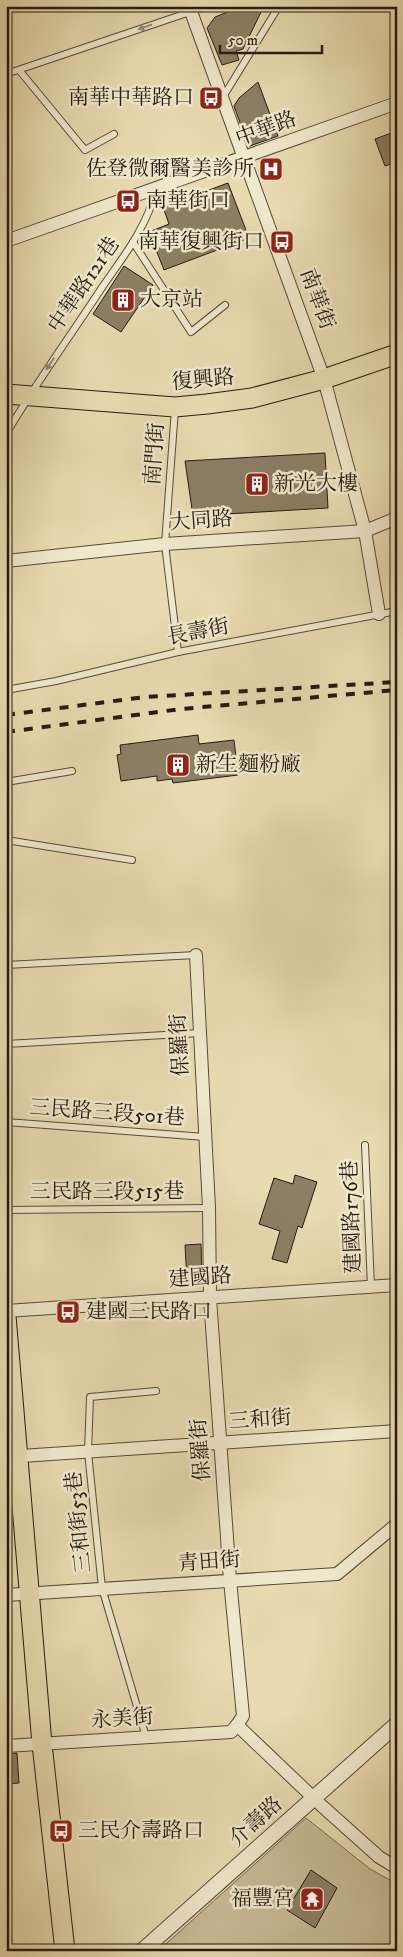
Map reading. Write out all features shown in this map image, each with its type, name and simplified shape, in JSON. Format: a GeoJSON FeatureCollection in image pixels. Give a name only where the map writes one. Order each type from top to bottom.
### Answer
{"type":"FeatureCollection","features":[{"type":"Feature","properties":{"kind":"main road","name":"復興路"},"geometry":{"type":"LineString","coordinates":[[6,394],[175,407],[206,404],[252,398],[324,379],[397,354]]}},
{"type":"Feature","properties":{"kind":"main road"},"geometry":{"type":"LineString","coordinates":[[6,1316],[12,1456],[29,1593],[42,1744],[65,1951]]}},
{"type":"Feature","properties":{"kind":"street","name":"南華街"},"geometry":{"type":"LineString","coordinates":[[190,9],[324,379],[365,531],[379,614]]}},
{"type":"Feature","properties":{"kind":"street","name":"中華路"},"geometry":{"type":"LineString","coordinates":[[6,241],[397,103]]}},
{"type":"Feature","properties":{"kind":"street","name":"大同路"},"geometry":{"type":"LineString","coordinates":[[6,561],[165,544],[365,531],[397,518]]}},
{"type":"Feature","properties":{"kind":"street","name":"保羅街"},"geometry":{"type":"LineString","coordinates":[[196,955],[209,1208],[210,1298],[230,1580],[243,1716],[237,1724]]}},
{"type":"Feature","properties":{"kind":"street","name":"建國路"},"geometry":{"type":"LineString","coordinates":[[6,1312],[397,1285]]}},
{"type":"Feature","properties":{"kind":"street","name":"三和街"},"geometry":{"type":"LineString","coordinates":[[12,1456],[397,1431]]}},
{"type":"Feature","properties":{"kind":"street","name":"青田街"},"geometry":{"type":"LineString","coordinates":[[6,1594],[337,1574],[397,1524]]}},
{"type":"Feature","properties":{"kind":"street","name":"永美街"},"geometry":{"type":"LineString","coordinates":[[6,1746],[231,1732],[237,1724]]}},
{"type":"Feature","properties":{"kind":"street"},"geometry":{"type":"LineString","coordinates":[[237,1724],[314,1799],[379,1857],[397,1868]]}},
{"type":"Feature","properties":{"kind":"street","name":"介壽路"},"geometry":{"type":"LineString","coordinates":[[142,1951],[397,1724]]}},
{"type":"Feature","properties":{"kind":"lane"},"geometry":{"type":"LineString","coordinates":[[6,74],[190,9],[208,6]]}},
{"type":"Feature","properties":{"kind":"lane"},"geometry":{"type":"LineString","coordinates":[[223,97],[279,6]]}},
{"type":"Feature","properties":{"kind":"lane"},"geometry":{"type":"LineString","coordinates":[[20,70],[85,150],[114,134]]}},
{"type":"Feature","properties":{"kind":"lane","name":"中華路121巷"},"geometry":{"type":"LineString","coordinates":[[6,434],[29,395],[133,242],[153,204],[156,188]]}},
{"type":"Feature","properties":{"kind":"lane"},"geometry":{"type":"LineString","coordinates":[[133,242],[191,332],[225,305]]}},
{"type":"Feature","properties":{"kind":"lane","name":"南門街"},"geometry":{"type":"LineString","coordinates":[[175,407],[165,544],[178,652]]}},
{"type":"Feature","properties":{"kind":"lane","name":"長壽街"},"geometry":{"type":"LineString","coordinates":[[6,690],[56,681],[178,652],[397,611]]}},
{"type":"Feature","properties":{"kind":"lane"},"geometry":{"type":"LineString","coordinates":[[6,782],[72,771]]}},
{"type":"Feature","properties":{"kind":"lane"},"geometry":{"type":"LineString","coordinates":[[6,840],[132,860]]}},
{"type":"Feature","properties":{"kind":"lane"},"geometry":{"type":"LineString","coordinates":[[6,965],[196,955]]}},
{"type":"Feature","properties":{"kind":"lane"},"geometry":{"type":"LineString","coordinates":[[6,1044],[200,1032]]}},
{"type":"Feature","properties":{"kind":"lane","name":"三民路三段501巷"},"geometry":{"type":"LineString","coordinates":[[6,1122],[205,1137]]}},
{"type":"Feature","properties":{"kind":"lane"},"geometry":{"type":"LineString","coordinates":[[6,1140],[8,1166],[6,1172]]}},
{"type":"Feature","properties":{"kind":"lane","name":"建國路176巷"},"geometry":{"type":"LineString","coordinates":[[365,1145],[371,1287]]}},
{"type":"Feature","properties":{"kind":"lane","name":"三民路三段515巷"},"geometry":{"type":"LineString","coordinates":[[6,1210],[209,1208]]}},
{"type":"Feature","properties":{"kind":"lane","name":"三和街53巷"},"geometry":{"type":"LineString","coordinates":[[146,1737],[102,1588],[88,1452],[90,1397],[156,1390]]}},
{"type":"Feature","properties":{"kind":"shaded area"},"geometry":{"type":"Polygon","coordinates":[[[306,1818],[370,1869],[397,1884],[397,1951],[158,1951],[306,1818]]]}},
{"type":"Feature","properties":{"kind":"building"},"geometry":{"type":"Polygon","coordinates":[[[243,6],[264,6],[243,49],[236,51],[239,60],[222,65],[207,28],[215,17],[243,6]]]}},
{"type":"Feature","properties":{"kind":"building"},"geometry":{"type":"Polygon","coordinates":[[[258,82],[278,136],[250,146],[234,106],[239,98],[258,82]]]}},
{"type":"Feature","properties":{"kind":"building"},"geometry":{"type":"Polygon","coordinates":[[[397,131],[397,162],[385,166],[375,139],[397,131]]]}},
{"type":"Feature","properties":{"kind":"building"},"geometry":{"type":"Polygon","coordinates":[[[228,183],[249,238],[164,270],[149,232],[169,224],[163,207],[228,183]]]}},
{"type":"Feature","properties":{"kind":"building","name":"大京站"},"geometry":{"type":"Polygon","coordinates":[[[124,266],[153,285],[121,332],[93,314],[124,266]]]}},
{"type":"Feature","properties":{"kind":"building","name":"新光大樓"},"geometry":{"type":"Polygon","coordinates":[[[325,453],[328,508],[193,516],[185,461],[325,453]]]}},
{"type":"Feature","properties":{"kind":"building","name":"新生麵粉廠"},"geometry":{"type":"Polygon","coordinates":[[[198,735],[199,744],[234,740],[238,775],[173,783],[172,779],[157,781],[157,776],[121,781],[117,755],[121,754],[120,745],[198,735]]]}},
{"type":"Feature","properties":{"kind":"building"},"geometry":{"type":"Polygon","coordinates":[[[295,1175],[317,1182],[302,1228],[298,1226],[287,1263],[272,1259],[280,1231],[259,1224],[274,1178],[293,1184],[295,1175]]]}},
{"type":"Feature","properties":{"kind":"building"},"geometry":{"type":"Polygon","coordinates":[[[201,1244],[202,1281],[187,1282],[185,1245],[201,1244]]]}},
{"type":"Feature","properties":{"kind":"building"},"geometry":{"type":"Polygon","coordinates":[[[17,1753],[19,1783],[6,1784],[6,1754],[17,1753]]]}},
{"type":"Feature","properties":{"kind":"building","name":"福豐宮"},"geometry":{"type":"Polygon","coordinates":[[[311,1870],[337,1888],[315,1928],[287,1910],[311,1870]]]}},
{"type":"Feature","properties":{"kind":"railway"},"geometry":{"type":"LineString","coordinates":[[6,715],[145,697],[397,682]]}},
{"type":"Feature","properties":{"kind":"railway"},"geometry":{"type":"LineString","coordinates":[[6,732],[181,709],[397,690]]}},
{"type":"Feature","properties":{"kind":"place","name":"南華中華路口"},"geometry":{"type":"Point","coordinates":[211,98]}},
{"type":"Feature","properties":{"kind":"place","name":"佐登微爾醫美診所"},"geometry":{"type":"Point","coordinates":[271,169]}},
{"type":"Feature","properties":{"kind":"place","name":"南華街口"},"geometry":{"type":"Point","coordinates":[128,201]}},
{"type":"Feature","properties":{"kind":"place","name":"南華復興街口"},"geometry":{"type":"Point","coordinates":[282,242]}},
{"type":"Feature","properties":{"kind":"place","name":"大京站"},"geometry":{"type":"Point","coordinates":[123,300]}},
{"type":"Feature","properties":{"kind":"place","name":"新光大樓"},"geometry":{"type":"Point","coordinates":[257,484]}},
{"type":"Feature","properties":{"kind":"place","name":"新生麵粉廠"},"geometry":{"type":"Point","coordinates":[178,765]}},
{"type":"Feature","properties":{"kind":"place","name":"建國三民路口"},"geometry":{"type":"Point","coordinates":[68,1312]}},
{"type":"Feature","properties":{"kind":"place","name":"三民介壽路口"},"geometry":{"type":"Point","coordinates":[61,1831]}},
{"type":"Feature","properties":{"kind":"place","name":"福豐宮"},"geometry":{"type":"Point","coordinates":[312,1899]}}]}
